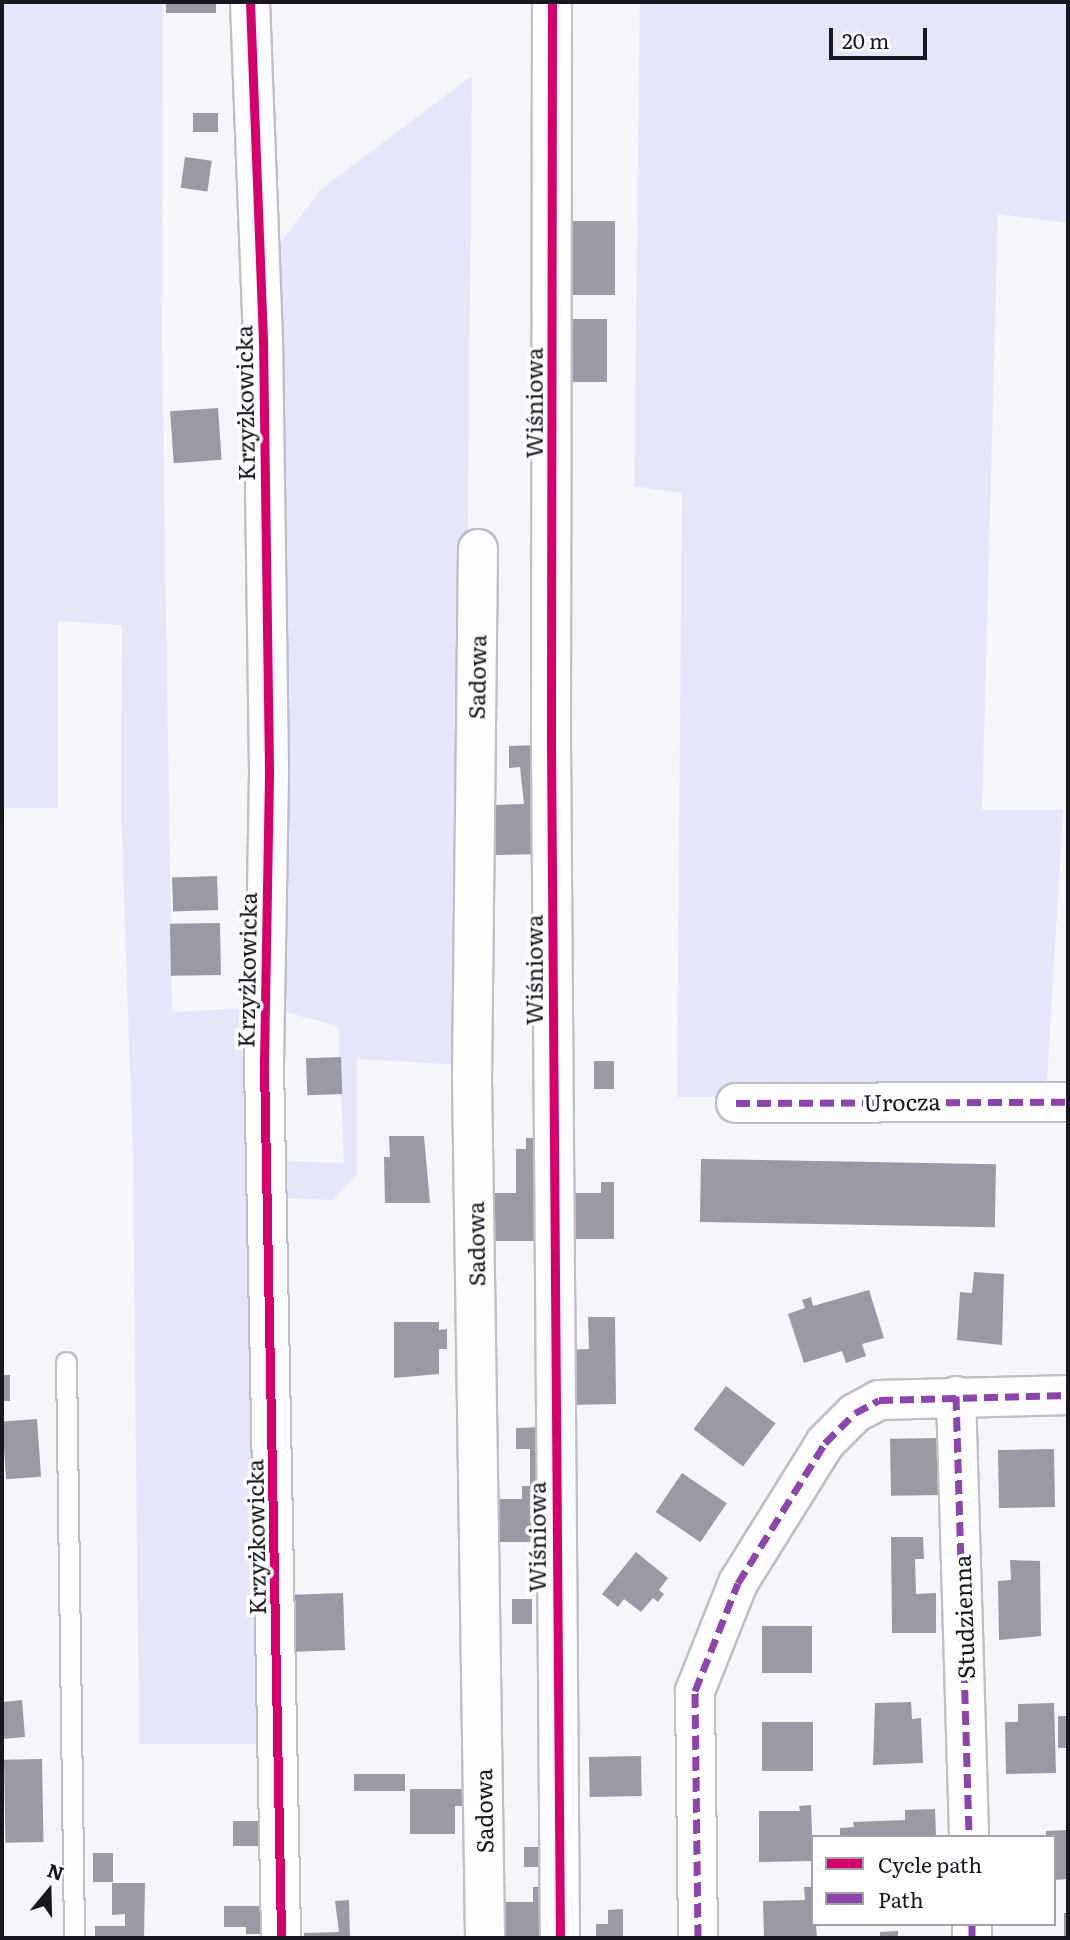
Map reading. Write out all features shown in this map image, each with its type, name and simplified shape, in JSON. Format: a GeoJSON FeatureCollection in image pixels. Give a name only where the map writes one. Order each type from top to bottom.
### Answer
{"type":"FeatureCollection","features":[{"type":"Feature","properties":{"kind":"street","name":"Krzyżkowicka"},"geometry":{"type":"LineString","coordinates":[[250,2],[262,312],[269,775],[264,1065],[281,1938]]}},
{"type":"Feature","properties":{"kind":"street","name":"Wiśniowa"},"geometry":{"type":"LineString","coordinates":[[552,2],[551,758],[560,1938]]}},
{"type":"Feature","properties":{"kind":"street","name":"Sadowa"},"geometry":{"type":"LineString","coordinates":[[478,549],[472,1079],[485,1938]]}},
{"type":"Feature","properties":{"kind":"street","name":"Urocza"},"geometry":{"type":"LineString","coordinates":[[736,1103],[1068,1101]]}},
{"type":"Feature","properties":{"kind":"street"},"geometry":{"type":"LineString","coordinates":[[698,1938],[695,1691],[708,1648],[738,1583],[841,1424],[879,1400],[1068,1395]]}},
{"type":"Feature","properties":{"kind":"street","name":"Studzienna"},"geometry":{"type":"LineString","coordinates":[[956,1396],[969,1835]]}},
{"type":"Feature","properties":{"kind":"lane"},"geometry":{"type":"LineString","coordinates":[[66,1362],[74,1938]]}},
{"type":"Feature","properties":{"kind":"shaded area"},"geometry":{"type":"Polygon","coordinates":[[[2,2],[163,2],[162,344],[172,1012],[252,1008],[256,1160],[344,1163],[338,1026],[273,1009],[261,270],[319,191],[472,76],[463,1065],[357,1059],[357,1174],[333,1200],[258,1197],[268,1744],[139,1744],[133,1154],[121,810],[122,625],[58,621],[58,808],[2,808],[2,2]]]}},
{"type":"Feature","properties":{"kind":"shaded area"},"geometry":{"type":"Polygon","coordinates":[[[640,2],[1068,2],[1068,223],[998,214],[982,810],[1063,810],[1046,1097],[677,1097],[682,493],[634,486],[640,2]]]}},
{"type":"Feature","properties":{"kind":"building"},"geometry":{"type":"Polygon","coordinates":[[[166,2],[216,2],[216,13],[166,13],[166,2]]]}},
{"type":"Feature","properties":{"kind":"building"},"geometry":{"type":"Polygon","coordinates":[[[193,113],[218,113],[218,132],[193,132],[193,113]]]}},
{"type":"Feature","properties":{"kind":"building"},"geometry":{"type":"Polygon","coordinates":[[[185,157],[212,161],[207,191],[181,188],[185,157]]]}},
{"type":"Feature","properties":{"kind":"building"},"geometry":{"type":"Polygon","coordinates":[[[565,221],[615,221],[615,295],[565,295],[565,221]]]}},
{"type":"Feature","properties":{"kind":"building"},"geometry":{"type":"Polygon","coordinates":[[[562,319],[607,319],[607,382],[562,382],[562,319]]]}},
{"type":"Feature","properties":{"kind":"building"},"geometry":{"type":"Polygon","coordinates":[[[218,408],[222,460],[174,463],[170,411],[218,408]]]}},
{"type":"Feature","properties":{"kind":"building"},"geometry":{"type":"Polygon","coordinates":[[[538,745],[541,854],[495,855],[493,805],[524,804],[520,767],[509,768],[509,746],[538,745]]]}},
{"type":"Feature","properties":{"kind":"building"},"geometry":{"type":"Polygon","coordinates":[[[217,876],[218,910],[173,912],[172,878],[217,876]]]}},
{"type":"Feature","properties":{"kind":"building"},"geometry":{"type":"Polygon","coordinates":[[[220,923],[221,975],[171,976],[170,924],[220,923]]]}},
{"type":"Feature","properties":{"kind":"building"},"geometry":{"type":"Polygon","coordinates":[[[341,1057],[342,1094],[307,1095],[306,1058],[341,1057]]]}},
{"type":"Feature","properties":{"kind":"building"},"geometry":{"type":"Polygon","coordinates":[[[594,1061],[614,1061],[614,1089],[594,1089],[594,1061]]]}},
{"type":"Feature","properties":{"kind":"building"},"geometry":{"type":"Polygon","coordinates":[[[389,1136],[424,1136],[430,1203],[385,1203],[384,1157],[390,1157],[389,1136]]]}},
{"type":"Feature","properties":{"kind":"building"},"geometry":{"type":"Polygon","coordinates":[[[526,1138],[544,1138],[544,1241],[495,1241],[495,1193],[516,1193],[516,1149],[526,1149],[526,1138]]]}},
{"type":"Feature","properties":{"kind":"building"},"geometry":{"type":"Polygon","coordinates":[[[701,1159],[996,1164],[995,1227],[700,1222],[701,1159]]]}},
{"type":"Feature","properties":{"kind":"building"},"geometry":{"type":"Polygon","coordinates":[[[601,1182],[614,1182],[614,1239],[569,1239],[568,1193],[601,1193],[601,1182]]]}},
{"type":"Feature","properties":{"kind":"building"},"geometry":{"type":"Polygon","coordinates":[[[974,1272],[1004,1274],[1002,1345],[957,1340],[960,1292],[972,1293],[974,1272]]]}},
{"type":"Feature","properties":{"kind":"building"},"geometry":{"type":"Polygon","coordinates":[[[869,1290],[884,1338],[862,1344],[866,1356],[846,1363],[842,1351],[804,1363],[788,1314],[805,1308],[802,1300],[811,1297],[813,1306],[869,1290]]]}},
{"type":"Feature","properties":{"kind":"building"},"geometry":{"type":"Polygon","coordinates":[[[588,1317],[615,1317],[616,1404],[567,1405],[566,1350],[589,1349],[588,1317]]]}},
{"type":"Feature","properties":{"kind":"building"},"geometry":{"type":"Polygon","coordinates":[[[394,1322],[439,1322],[439,1330],[447,1329],[447,1349],[439,1349],[439,1374],[394,1378],[394,1322]]]}},
{"type":"Feature","properties":{"kind":"building"},"geometry":{"type":"Polygon","coordinates":[[[2,1375],[10,1375],[10,1401],[2,1401],[2,1375]]]}},
{"type":"Feature","properties":{"kind":"building"},"geometry":{"type":"Polygon","coordinates":[[[726,1386],[776,1423],[743,1466],[694,1429],[726,1386]]]}},
{"type":"Feature","properties":{"kind":"building"},"geometry":{"type":"Polygon","coordinates":[[[37,1419],[41,1477],[6,1479],[2,1421],[37,1419]]]}},
{"type":"Feature","properties":{"kind":"building"},"geometry":{"type":"Polygon","coordinates":[[[545,1427],[538,1542],[494,1542],[494,1499],[522,1499],[522,1486],[530,1486],[530,1449],[516,1449],[516,1428],[545,1427]]]}},
{"type":"Feature","properties":{"kind":"building"},"geometry":{"type":"Polygon","coordinates":[[[940,1438],[941,1495],[891,1496],[890,1439],[940,1438]]]}},
{"type":"Feature","properties":{"kind":"building"},"geometry":{"type":"Polygon","coordinates":[[[1054,1449],[1055,1507],[999,1508],[998,1450],[1054,1449]]]}},
{"type":"Feature","properties":{"kind":"building"},"geometry":{"type":"Polygon","coordinates":[[[682,1473],[727,1503],[700,1542],[656,1512],[682,1473]]]}},
{"type":"Feature","properties":{"kind":"building"},"geometry":{"type":"Polygon","coordinates":[[[891,1537],[923,1537],[924,1559],[915,1559],[916,1594],[936,1593],[936,1633],[892,1633],[891,1537]]]}},
{"type":"Feature","properties":{"kind":"building"},"geometry":{"type":"Polygon","coordinates":[[[636,1552],[668,1578],[659,1590],[664,1594],[658,1602],[653,1598],[641,1612],[624,1599],[618,1607],[602,1594],[636,1552]]]}},
{"type":"Feature","properties":{"kind":"building"},"geometry":{"type":"Polygon","coordinates":[[[1010,1560],[1040,1561],[1041,1636],[999,1640],[998,1581],[1011,1580],[1010,1560]]]}},
{"type":"Feature","properties":{"kind":"building"},"geometry":{"type":"Polygon","coordinates":[[[343,1593],[345,1650],[296,1652],[294,1595],[343,1593]]]}},
{"type":"Feature","properties":{"kind":"building"},"geometry":{"type":"Polygon","coordinates":[[[512,1599],[532,1599],[532,1624],[512,1624],[512,1599]]]}},
{"type":"Feature","properties":{"kind":"building"},"geometry":{"type":"Polygon","coordinates":[[[762,1626],[812,1626],[812,1673],[762,1673],[762,1626]]]}},
{"type":"Feature","properties":{"kind":"building"},"geometry":{"type":"Polygon","coordinates":[[[22,1700],[25,1737],[2,1739],[2,1702],[22,1700]]]}},
{"type":"Feature","properties":{"kind":"building"},"geometry":{"type":"Polygon","coordinates":[[[911,1702],[912,1719],[921,1718],[923,1763],[873,1765],[875,1703],[911,1702]]]}},
{"type":"Feature","properties":{"kind":"building"},"geometry":{"type":"Polygon","coordinates":[[[1054,1703],[1056,1773],[1006,1774],[1005,1722],[1018,1722],[1018,1704],[1054,1703]]]}},
{"type":"Feature","properties":{"kind":"building"},"geometry":{"type":"Polygon","coordinates":[[[1058,1716],[1068,1716],[1068,1748],[1058,1748],[1058,1716]]]}},
{"type":"Feature","properties":{"kind":"building"},"geometry":{"type":"Polygon","coordinates":[[[762,1722],[813,1722],[813,1771],[762,1771],[762,1722]]]}},
{"type":"Feature","properties":{"kind":"building"},"geometry":{"type":"Polygon","coordinates":[[[641,1756],[642,1796],[590,1797],[589,1757],[641,1756]]]}},
{"type":"Feature","properties":{"kind":"building"},"geometry":{"type":"Polygon","coordinates":[[[42,1759],[43,1842],[5,1843],[4,1760],[42,1759]]]}},
{"type":"Feature","properties":{"kind":"building"},"geometry":{"type":"Polygon","coordinates":[[[354,1774],[405,1774],[405,1791],[354,1791],[354,1774]]]}},
{"type":"Feature","properties":{"kind":"building"},"geometry":{"type":"Polygon","coordinates":[[[410,1789],[464,1789],[464,1806],[455,1806],[455,1834],[410,1834],[410,1789]]]}},
{"type":"Feature","properties":{"kind":"building"},"geometry":{"type":"Polygon","coordinates":[[[811,1805],[811,1861],[759,1862],[759,1811],[800,1811],[799,1806],[811,1805]]]}},
{"type":"Feature","properties":{"kind":"building"},"geometry":{"type":"Polygon","coordinates":[[[935,1809],[936,1835],[840,1835],[840,1828],[854,1827],[853,1822],[905,1820],[905,1810],[935,1809]]]}},
{"type":"Feature","properties":{"kind":"building"},"geometry":{"type":"Polygon","coordinates":[[[233,1821],[258,1821],[258,1846],[233,1846],[233,1821]]]}},
{"type":"Feature","properties":{"kind":"building"},"geometry":{"type":"Polygon","coordinates":[[[1068,1830],[1068,1879],[1056,1880],[1056,1835],[1046,1835],[1046,1831],[1068,1830]]]}},
{"type":"Feature","properties":{"kind":"building"},"geometry":{"type":"Polygon","coordinates":[[[524,1847],[551,1847],[551,1938],[504,1938],[504,1902],[533,1902],[533,1887],[538,1887],[538,1867],[524,1867],[524,1847]]]}},
{"type":"Feature","properties":{"kind":"building"},"geometry":{"type":"Polygon","coordinates":[[[93,1853],[113,1853],[113,1882],[93,1882],[93,1853]]]}},
{"type":"Feature","properties":{"kind":"building"},"geometry":{"type":"Polygon","coordinates":[[[112,1883],[145,1883],[144,1938],[95,1938],[95,1926],[125,1926],[125,1914],[112,1915],[112,1883]]]}},
{"type":"Feature","properties":{"kind":"building"},"geometry":{"type":"Polygon","coordinates":[[[804,1887],[811,1887],[811,1926],[816,1926],[817,1938],[764,1938],[763,1901],[805,1900],[804,1887]]]}},
{"type":"Feature","properties":{"kind":"building"},"geometry":{"type":"Polygon","coordinates":[[[349,1900],[350,1938],[304,1938],[304,1933],[339,1932],[335,1901],[349,1900]]]}},
{"type":"Feature","properties":{"kind":"building"},"geometry":{"type":"Polygon","coordinates":[[[224,1906],[266,1906],[267,1934],[246,1934],[246,1927],[224,1927],[224,1906]]]}},
{"type":"Feature","properties":{"kind":"building"},"geometry":{"type":"Polygon","coordinates":[[[623,1909],[623,1938],[596,1938],[596,1924],[608,1924],[608,1910],[623,1909]]]}},
{"type":"Feature","properties":{"kind":"building"},"geometry":{"type":"Polygon","coordinates":[[[1064,1913],[1068,1913],[1068,1938],[1064,1938],[1064,1913]]]}},
{"type":"Feature","properties":{"kind":"building"},"geometry":{"type":"Polygon","coordinates":[[[898,1931],[898,1938],[880,1938],[880,1932],[898,1931]]]}},
{"type":"Feature","properties":{"kind":"marked path"},"geometry":{"type":"LineString","coordinates":[[736,1103],[1068,1102]]}},
{"type":"Feature","properties":{"kind":"marked path"},"geometry":{"type":"LineString","coordinates":[[698,1938],[695,1691],[738,1583],[825,1443],[855,1413],[879,1400],[1068,1395]]}},
{"type":"Feature","properties":{"kind":"marked path"},"geometry":{"type":"LineString","coordinates":[[956,1396],[969,1835]]}},
{"type":"Feature","properties":{"kind":"marked path"},"geometry":{"type":"LineString","coordinates":[[972,1926],[972,1938]]}},
{"type":"Feature","properties":{"kind":"cycle path"},"geometry":{"type":"LineString","coordinates":[[250,2],[263,340],[269,775],[264,1065],[281,1938]]}},
{"type":"Feature","properties":{"kind":"cycle path"},"geometry":{"type":"LineString","coordinates":[[552,2],[551,744],[560,1938]]}}]}
